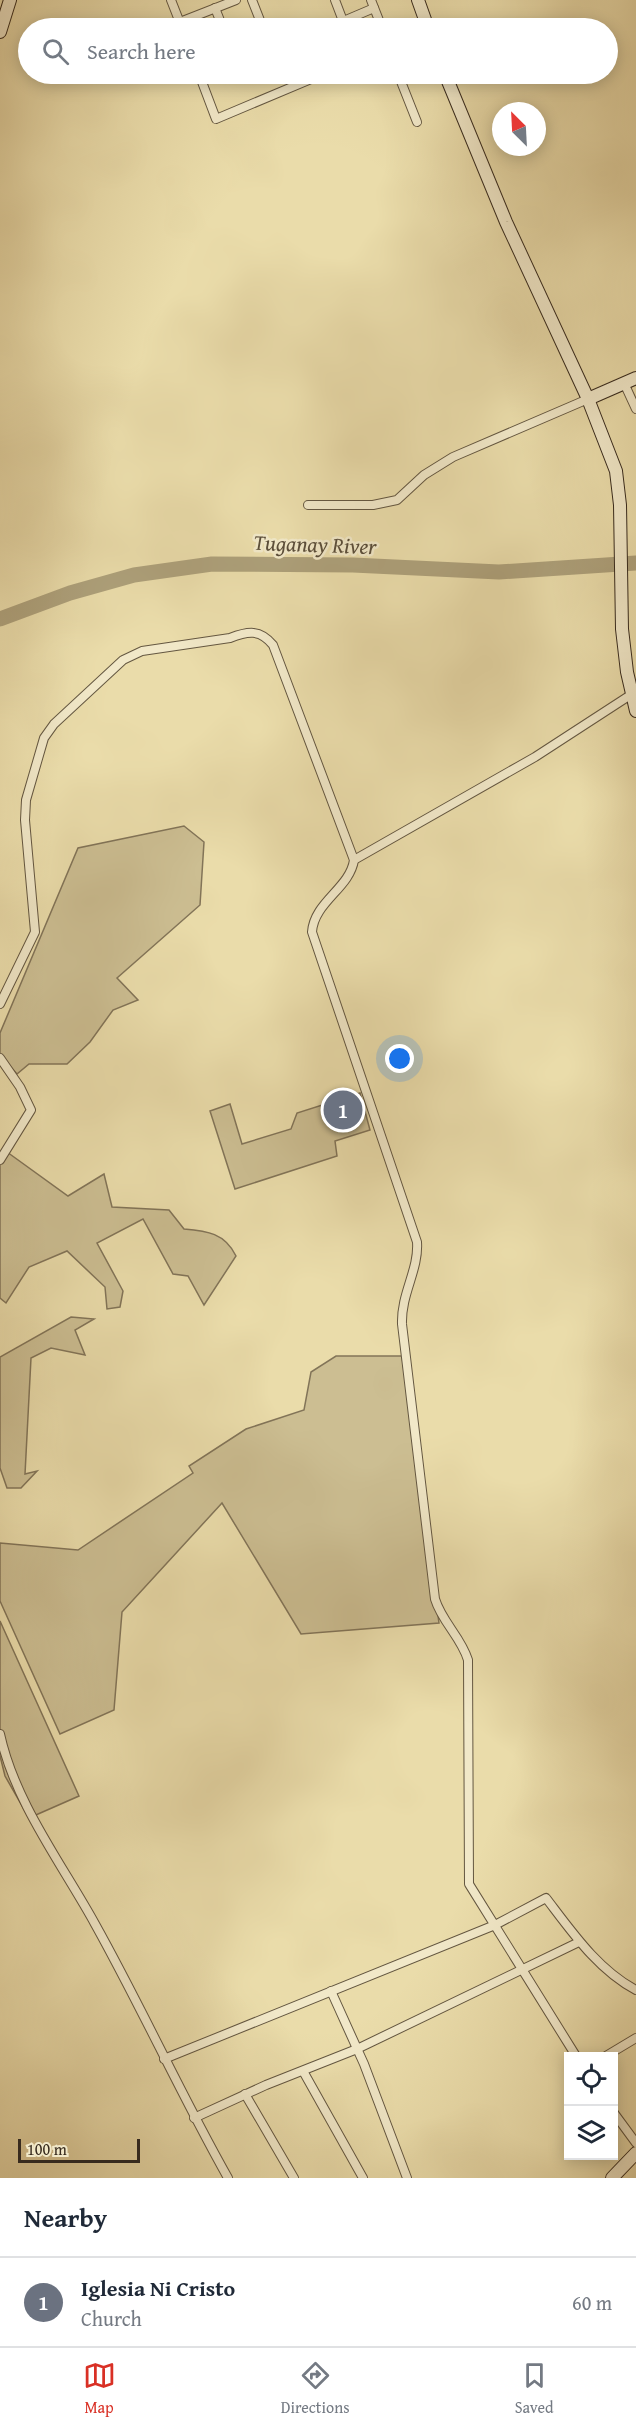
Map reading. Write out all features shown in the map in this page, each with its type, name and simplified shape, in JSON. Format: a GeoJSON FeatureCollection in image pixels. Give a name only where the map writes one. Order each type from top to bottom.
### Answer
{"type":"FeatureCollection","features":[{"type":"Feature","properties":{"kind":"street"},"geometry":{"type":"LineString","coordinates":[[0,32],[10,0]]}},
{"type":"Feature","properties":{"kind":"street"},"geometry":{"type":"LineString","coordinates":[[171,0],[178,18]]}},
{"type":"Feature","properties":{"kind":"street"},"geometry":{"type":"LineString","coordinates":[[196,18],[236,0]]}},
{"type":"Feature","properties":{"kind":"street"},"geometry":{"type":"LineString","coordinates":[[252,0],[259,18]]}},
{"type":"Feature","properties":{"kind":"street"},"geometry":{"type":"LineString","coordinates":[[335,0],[342,18]]}},
{"type":"Feature","properties":{"kind":"street"},"geometry":{"type":"LineString","coordinates":[[418,0],[424,18]]}},
{"type":"Feature","properties":{"kind":"street"},"geometry":{"type":"LineString","coordinates":[[348,18],[373,4]]}},
{"type":"Feature","properties":{"kind":"street"},"geometry":{"type":"LineString","coordinates":[[215,8],[219,18]]}},
{"type":"Feature","properties":{"kind":"street"},"geometry":{"type":"LineString","coordinates":[[204,84],[216,119],[299,84]]}},
{"type":"Feature","properties":{"kind":"street"},"geometry":{"type":"LineString","coordinates":[[402,84],[417,122]]}},
{"type":"Feature","properties":{"kind":"street"},"geometry":{"type":"LineString","coordinates":[[449,84],[506,222],[588,399],[616,471],[621,525],[622,629],[636,711]]}},
{"type":"Feature","properties":{"kind":"street"},"geometry":{"type":"LineString","coordinates":[[309,505],[373,505],[397,500],[424,475],[444,461],[636,378]]}},
{"type":"Feature","properties":{"kind":"street"},"geometry":{"type":"LineString","coordinates":[[624,383],[636,409]]}},
{"type":"Feature","properties":{"kind":"street"},"geometry":{"type":"LineString","coordinates":[[0,1004],[35,932],[25,820],[26,800],[44,738],[54,724],[112,668],[133,655],[231,638],[246,632],[256,632],[267,638],[273,645],[354,860],[351,872],[319,910],[312,922],[312,932],[417,1242],[416,1261],[404,1293],[402,1324],[435,1599],[441,1615],[459,1640],[468,1660],[469,1884],[574,2052]]}},
{"type":"Feature","properties":{"kind":"street"},"geometry":{"type":"LineString","coordinates":[[354,860],[535,757],[632,694]]}},
{"type":"Feature","properties":{"kind":"street"},"geometry":{"type":"LineString","coordinates":[[0,1058],[20,1087],[31,1110],[0,1160]]}},
{"type":"Feature","properties":{"kind":"street"},"geometry":{"type":"LineString","coordinates":[[0,1734],[15,1784],[97,1927],[194,2118],[228,2178]]}},
{"type":"Feature","properties":{"kind":"street"},"geometry":{"type":"LineString","coordinates":[[164,2059],[495,1925],[546,1898],[579,1942],[621,1982],[636,1990]]}},
{"type":"Feature","properties":{"kind":"street"},"geometry":{"type":"LineString","coordinates":[[194,2118],[245,2094],[357,2049],[579,1942]]}},
{"type":"Feature","properties":{"kind":"street"},"geometry":{"type":"LineString","coordinates":[[331,1991],[357,2049],[407,2178]]}},
{"type":"Feature","properties":{"kind":"street"},"geometry":{"type":"LineString","coordinates":[[613,2052],[636,2038]]}},
{"type":"Feature","properties":{"kind":"street"},"geometry":{"type":"LineString","coordinates":[[303,2071],[363,2178]]}},
{"type":"Feature","properties":{"kind":"street"},"geometry":{"type":"LineString","coordinates":[[245,2094],[294,2178]]}},
{"type":"Feature","properties":{"kind":"street"},"geometry":{"type":"LineString","coordinates":[[618,2118],[636,2143]]}},
{"type":"Feature","properties":{"kind":"street"},"geometry":{"type":"LineString","coordinates":[[612,2178],[636,2153]]}},
{"type":"Feature","properties":{"kind":"shaded area"},"geometry":{"type":"Polygon","coordinates":[[[184,826],[204,842],[200,905],[117,978],[138,1000],[113,1010],[90,1042],[67,1064],[29,1064],[17,1074],[0,1055],[0,1033],[78,848],[184,826]]]}},
{"type":"Feature","properties":{"kind":"shaded area"},"geometry":{"type":"Polygon","coordinates":[[[360,1093],[370,1130],[335,1141],[337,1156],[235,1189],[210,1111],[230,1104],[242,1144],[291,1129],[297,1113],[360,1093]]]}},
{"type":"Feature","properties":{"kind":"shaded area"},"geometry":{"type":"Polygon","coordinates":[[[7,1152],[68,1196],[104,1174],[112,1207],[169,1210],[184,1229],[208,1232],[221,1238],[232,1248],[236,1256],[204,1305],[188,1276],[173,1274],[143,1219],[97,1243],[123,1291],[120,1307],[107,1309],[105,1287],[67,1251],[29,1267],[6,1303],[0,1298],[0,1162],[7,1152]]]}},
{"type":"Feature","properties":{"kind":"shaded area"},"geometry":{"type":"Polygon","coordinates":[[[71,1317],[94,1319],[75,1330],[85,1355],[51,1348],[31,1358],[25,1474],[37,1471],[21,1488],[7,1488],[0,1468],[0,1357],[71,1317]]]}},
{"type":"Feature","properties":{"kind":"shaded area"},"geometry":{"type":"Polygon","coordinates":[[[336,1356],[402,1356],[439,1623],[301,1634],[222,1503],[122,1612],[114,1710],[60,1734],[0,1601],[0,1543],[78,1550],[193,1473],[189,1466],[246,1429],[304,1410],[311,1372],[336,1356]]]}},
{"type":"Feature","properties":{"kind":"shaded area"},"geometry":{"type":"Polygon","coordinates":[[[0,1621],[79,1796],[29,1818],[5,1776],[0,1756],[0,1621]]]}},
{"type":"Feature","properties":{"kind":"waterway","name":"Tuganay River"},"geometry":{"type":"LineString","coordinates":[[0,619],[70,593],[134,575],[212,564],[353,565],[499,572],[636,563]]}},
{"type":"Feature","properties":{"kind":"place","name":"Iglesia Ni Cristo"},"geometry":{"type":"Point","coordinates":[343,1110]}}]}
